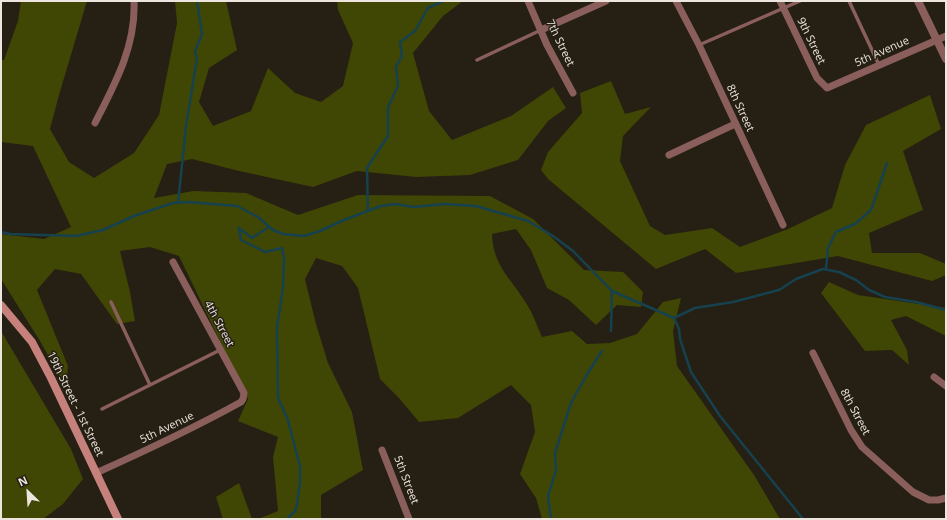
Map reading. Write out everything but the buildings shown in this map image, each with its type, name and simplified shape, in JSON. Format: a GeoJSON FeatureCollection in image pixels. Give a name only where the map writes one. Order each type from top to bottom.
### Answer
{"type":"FeatureCollection","features":[{"type":"Feature","properties":{"kind":"main road","name":"19th Street - 1st Street"},"geometry":{"type":"LineString","coordinates":[[1,305],[32,342],[51,378],[118,519]]}},
{"type":"Feature","properties":{"kind":"street"},"geometry":{"type":"LineString","coordinates":[[96,123],[119,78],[126,59],[135,18],[134,1]]}},
{"type":"Feature","properties":{"kind":"street","name":"7th Street"},"geometry":{"type":"LineString","coordinates":[[528,1],[547,45],[572,93]]}},
{"type":"Feature","properties":{"kind":"street","name":"8th Street"},"geometry":{"type":"LineString","coordinates":[[676,1],[699,45],[783,225]]}},
{"type":"Feature","properties":{"kind":"street"},"geometry":{"type":"LineString","coordinates":[[918,1],[946,59]]}},
{"type":"Feature","properties":{"kind":"street"},"geometry":{"type":"LineString","coordinates":[[541,30],[603,2]]}},
{"type":"Feature","properties":{"kind":"street","name":"9th Street"},"geometry":{"type":"LineString","coordinates":[[781,4],[817,78],[827,88]]}},
{"type":"Feature","properties":{"kind":"street","name":"5th Avenue"},"geometry":{"type":"LineString","coordinates":[[827,88],[946,36]]}},
{"type":"Feature","properties":{"kind":"street"},"geometry":{"type":"LineString","coordinates":[[669,155],[736,124]]}},
{"type":"Feature","properties":{"kind":"street","name":"4th Street"},"geometry":{"type":"LineString","coordinates":[[173,262],[244,394],[244,397]]}},
{"type":"Feature","properties":{"kind":"street","name":"8th Street"},"geometry":{"type":"LineString","coordinates":[[813,353],[851,430],[862,447],[913,492],[928,500],[946,498]]}},
{"type":"Feature","properties":{"kind":"street"},"geometry":{"type":"LineString","coordinates":[[934,376],[946,386]]}},
{"type":"Feature","properties":{"kind":"street","name":"5th Avenue"},"geometry":{"type":"LineString","coordinates":[[96,473],[175,437],[241,402],[244,397]]}},
{"type":"Feature","properties":{"kind":"street","name":"5th Street"},"geometry":{"type":"LineString","coordinates":[[382,450],[409,519]]}},
{"type":"Feature","properties":{"kind":"lane"},"geometry":{"type":"LineString","coordinates":[[699,45],[781,4],[800,1]]}},
{"type":"Feature","properties":{"kind":"lane"},"geometry":{"type":"LineString","coordinates":[[849,1],[879,65]]}},
{"type":"Feature","properties":{"kind":"lane"},"geometry":{"type":"LineString","coordinates":[[477,60],[541,30]]}},
{"type":"Feature","properties":{"kind":"lane"},"geometry":{"type":"LineString","coordinates":[[111,302],[150,385]]}},
{"type":"Feature","properties":{"kind":"lane"},"geometry":{"type":"LineString","coordinates":[[102,409],[220,350]]}},
{"type":"Feature","properties":{"kind":"green space"},"geometry":{"type":"Polygon","coordinates":[[[21,1],[87,1],[50,129],[69,162],[94,178],[134,153],[159,115],[177,23],[175,1],[226,1],[237,50],[209,68],[199,102],[213,126],[251,111],[268,68],[295,93],[321,102],[343,86],[353,43],[338,10],[337,1],[463,1],[443,16],[413,53],[429,111],[452,140],[511,116],[553,87],[566,108],[548,121],[518,160],[470,175],[416,177],[357,171],[313,187],[192,159],[167,164],[154,198],[193,191],[246,193],[298,215],[358,195],[490,196],[533,219],[584,270],[623,272],[643,292],[641,307],[617,305],[596,325],[569,300],[547,288],[531,250],[516,229],[492,234],[493,245],[499,263],[533,315],[542,337],[572,331],[587,344],[610,343],[637,334],[663,302],[681,298],[673,331],[677,366],[754,475],[780,519],[542,519],[536,498],[520,474],[535,432],[531,405],[511,385],[458,418],[419,422],[399,398],[380,379],[358,288],[342,266],[316,258],[305,279],[316,324],[328,363],[352,412],[363,470],[321,495],[321,517],[323,519],[258,519],[278,511],[273,457],[278,437],[238,421],[248,399],[179,256],[150,247],[120,251],[135,321],[117,324],[81,274],[55,269],[37,290],[68,366],[66,388],[40,341],[1,279],[1,234],[44,239],[71,227],[33,146],[1,142],[1,60],[4,60],[18,21],[21,1]]]}},
{"type":"Feature","properties":{"kind":"green space"},"geometry":{"type":"Polygon","coordinates":[[[611,81],[625,114],[651,107],[623,136],[620,161],[650,226],[665,235],[712,228],[740,247],[788,229],[832,208],[845,165],[866,125],[930,95],[941,129],[903,151],[923,210],[869,233],[872,253],[920,253],[946,264],[946,275],[932,281],[838,256],[736,273],[705,249],[656,269],[548,179],[541,170],[548,152],[582,113],[580,93],[611,81]]]}},
{"type":"Feature","properties":{"kind":"green space"},"geometry":{"type":"Polygon","coordinates":[[[829,282],[858,295],[946,308],[946,336],[906,316],[891,320],[907,350],[909,365],[892,350],[865,351],[821,293],[829,282]]]}},
{"type":"Feature","properties":{"kind":"green space"},"geometry":{"type":"Polygon","coordinates":[[[1,331],[71,449],[83,479],[63,504],[43,519],[1,519],[1,331]]]}},
{"type":"Feature","properties":{"kind":"green space"},"geometry":{"type":"Polygon","coordinates":[[[239,483],[252,519],[223,519],[216,497],[239,483]]]}},
{"type":"Feature","properties":{"kind":"waterway"},"geometry":{"type":"LineString","coordinates":[[178,203],[186,126],[197,58],[195,51],[202,34],[197,1]]}},
{"type":"Feature","properties":{"kind":"waterway"},"geometry":{"type":"LineString","coordinates":[[368,211],[367,168],[388,136],[388,107],[398,86],[396,67],[402,56],[400,42],[415,31],[428,8],[443,1]]}},
{"type":"Feature","properties":{"kind":"waterway"},"geometry":{"type":"LineString","coordinates":[[826,269],[828,248],[836,232],[855,224],[871,210],[887,163]]}},
{"type":"Feature","properties":{"kind":"waterway"},"geometry":{"type":"LineString","coordinates":[[1,232],[10,234],[76,236],[103,230],[134,216],[173,203],[189,202],[237,206],[258,217],[273,230],[283,234],[304,236],[381,206],[395,204],[414,207],[444,204],[476,206],[528,221],[553,236],[573,251],[612,291],[674,318],[679,329],[680,339],[691,372],[720,416],[803,519]]}},
{"type":"Feature","properties":{"kind":"waterway"},"geometry":{"type":"LineString","coordinates":[[269,227],[252,238],[239,228],[241,240],[265,252],[282,248],[284,259],[283,288],[277,327],[278,398],[288,420],[300,466],[300,483],[296,510],[287,519]]}},
{"type":"Feature","properties":{"kind":"waterway"},"geometry":{"type":"LineString","coordinates":[[674,318],[695,308],[733,302],[779,290],[796,279],[823,269],[839,272],[856,280],[869,290],[885,297],[916,302],[946,310]]}},
{"type":"Feature","properties":{"kind":"waterway"},"geometry":{"type":"LineString","coordinates":[[611,331],[612,291]]}},
{"type":"Feature","properties":{"kind":"waterway"},"geometry":{"type":"LineString","coordinates":[[551,519],[548,496],[556,470],[555,453],[571,403],[602,351]]}}]}
